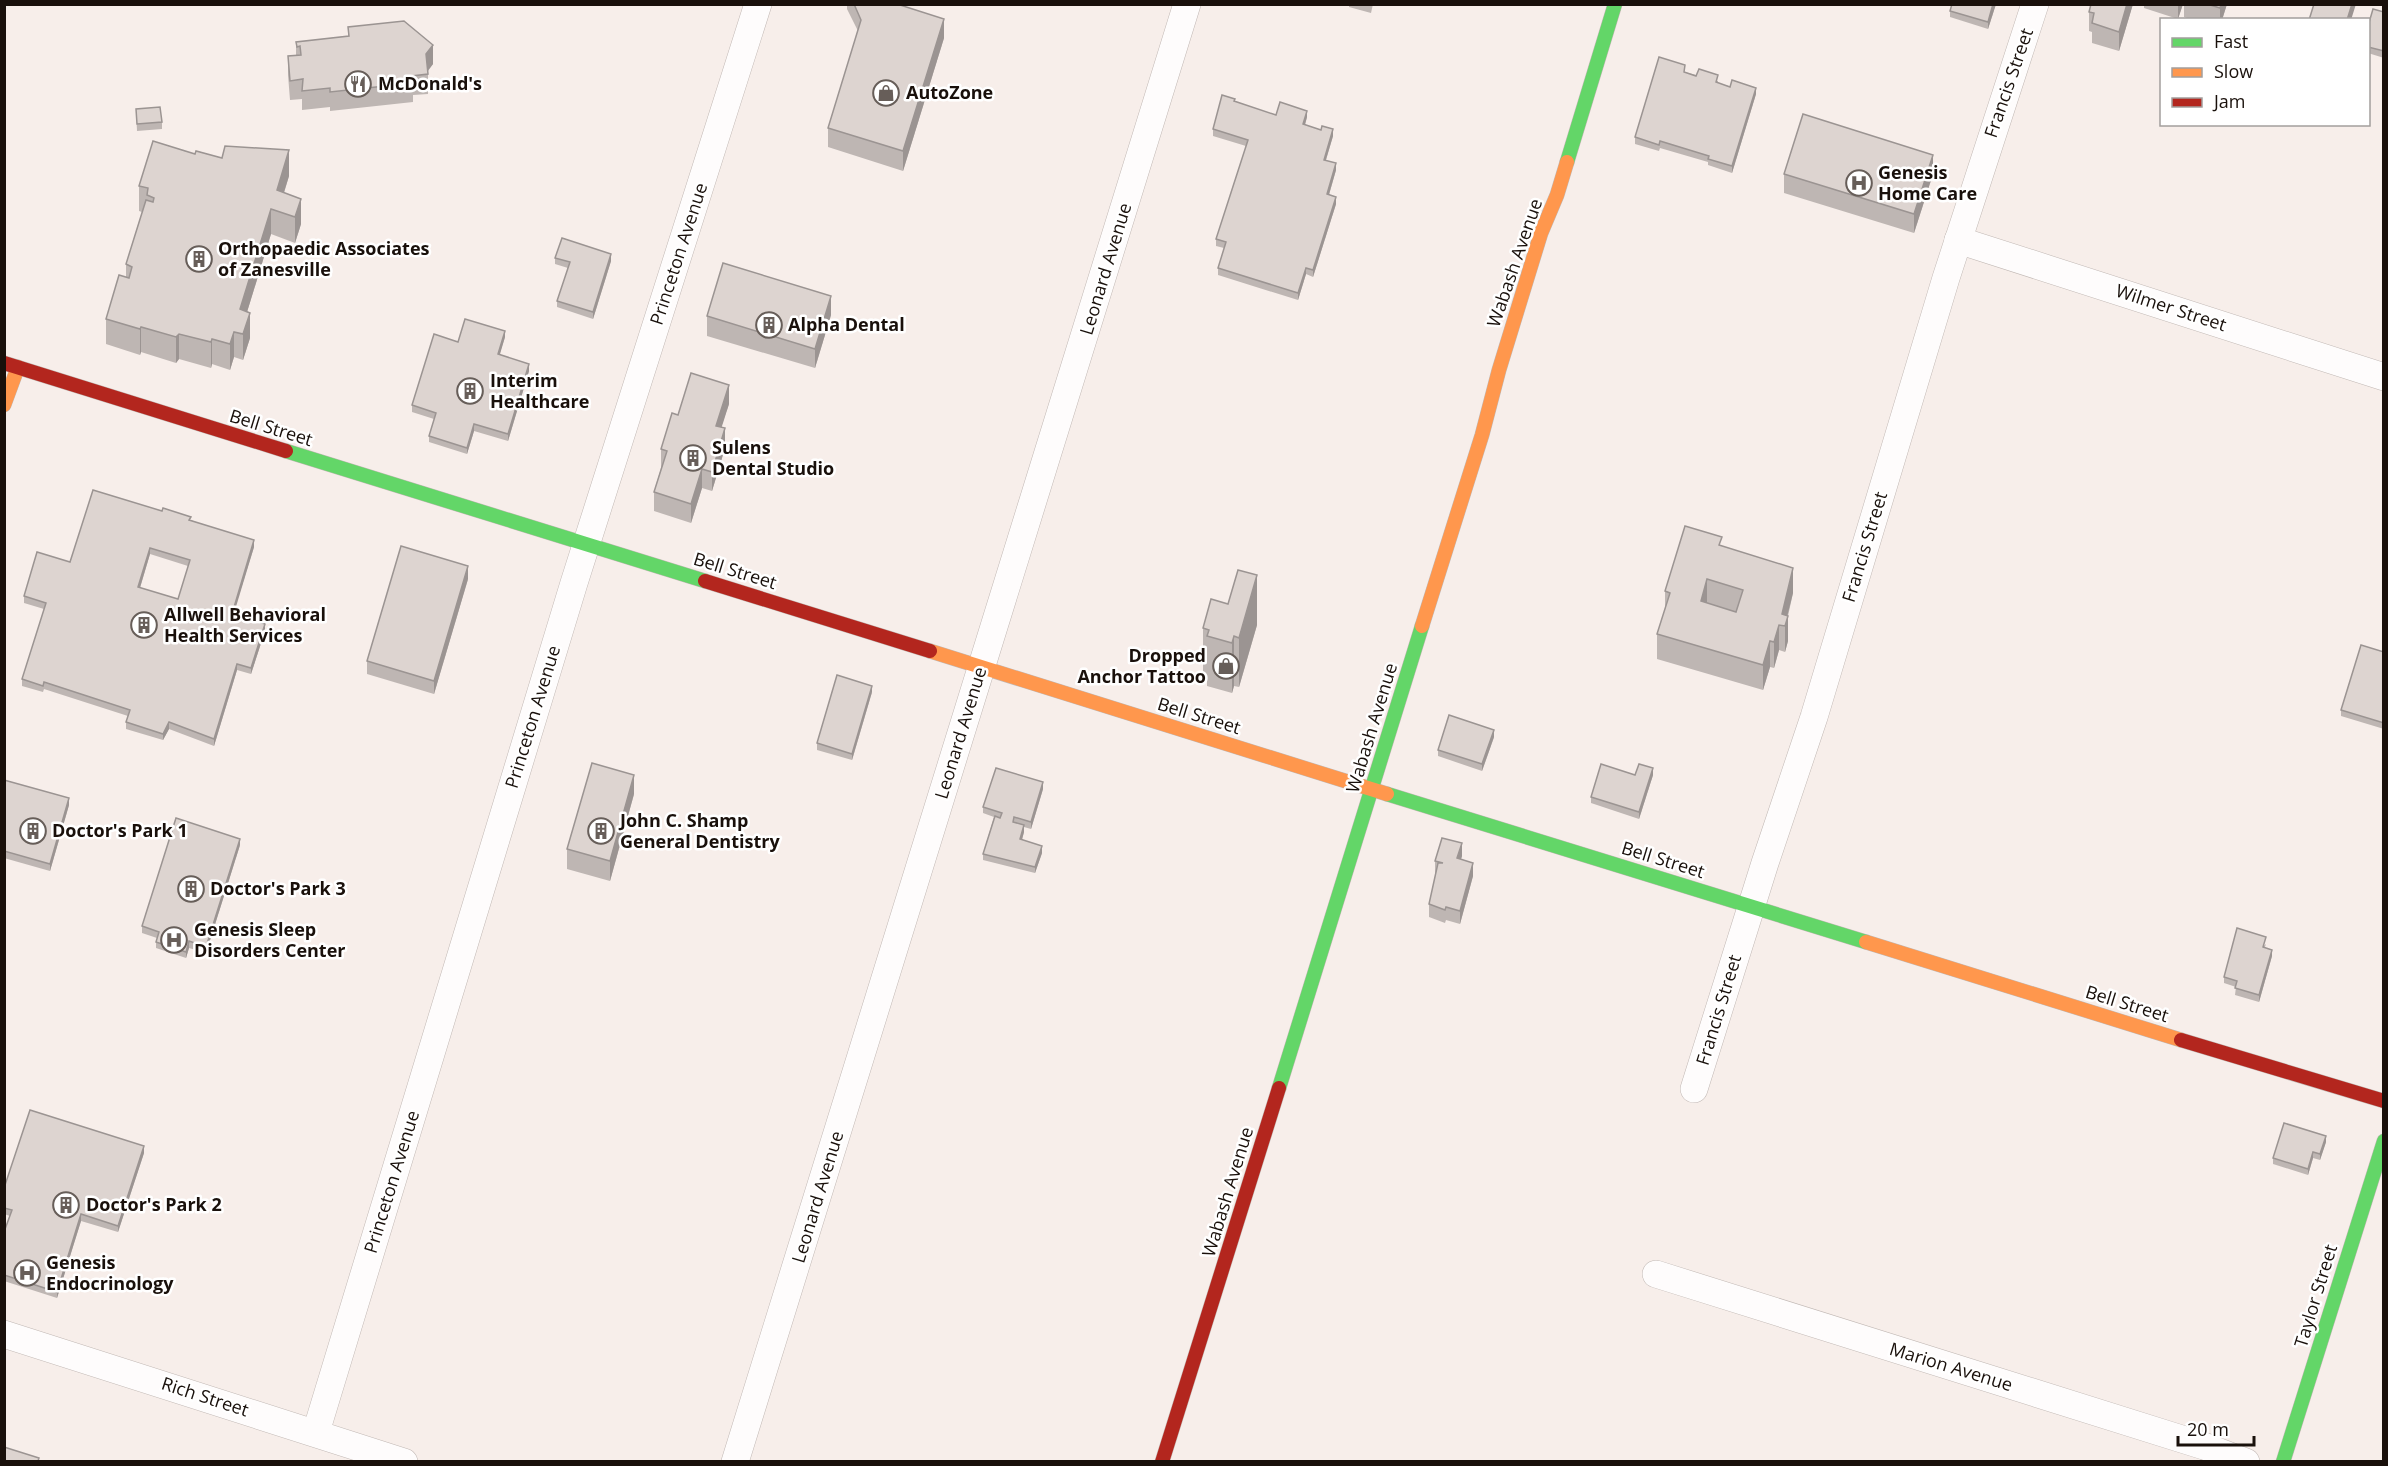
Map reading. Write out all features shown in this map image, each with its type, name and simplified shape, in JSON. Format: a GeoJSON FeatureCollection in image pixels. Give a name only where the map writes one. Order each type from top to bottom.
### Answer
{"type":"FeatureCollection","features":[{"type":"Feature","properties":{"kind":"street","name":"Princeton Avenue"},"geometry":{"type":"LineString","coordinates":[[316,1432],[586,544],[758,4]]}},
{"type":"Feature","properties":{"kind":"street","name":"Leonard Avenue"},"geometry":{"type":"LineString","coordinates":[[735,1461],[825,1177],[1187,4]]}},
{"type":"Feature","properties":{"kind":"street","name":"Wabash Avenue"},"geometry":{"type":"LineString","coordinates":[[1162,1461],[1482,435],[1499,370],[1541,232],[1557,195],[1615,4]]}},
{"type":"Feature","properties":{"kind":"street","name":"Francis Street"},"geometry":{"type":"LineString","coordinates":[[1694,1089],[1814,717],[1958,240],[2035,4]]}},
{"type":"Feature","properties":{"kind":"street","name":"Wilmer Street"},"geometry":{"type":"LineString","coordinates":[[1958,240],[2384,377]]}},
{"type":"Feature","properties":{"kind":"street","name":"Bell Street"},"geometry":{"type":"LineString","coordinates":[[11,365],[1751,907],[2384,1101]]}},
{"type":"Feature","properties":{"kind":"street"},"geometry":{"type":"LineString","coordinates":[[4,405],[11,365]]}},
{"type":"Feature","properties":{"kind":"street","name":"Taylor Street"},"geometry":{"type":"LineString","coordinates":[[2283,1461],[2384,1142]]}},
{"type":"Feature","properties":{"kind":"street","name":"Marion Avenue"},"geometry":{"type":"LineString","coordinates":[[1656,1274],[2246,1461]]}},
{"type":"Feature","properties":{"kind":"street","name":"Rich Street"},"geometry":{"type":"LineString","coordinates":[[4,1334],[404,1461]]}},
{"type":"Feature","properties":{"kind":"building","name":"AutoZone"},"geometry":{"type":"Polygon","coordinates":[[[854,4],[897,4],[944,19],[903,151],[828,128],[861,20],[854,4]]]}},
{"type":"Feature","properties":{"kind":"building"},"geometry":{"type":"Polygon","coordinates":[[[1952,4],[1993,4],[1988,22],[1950,11],[1952,4]]]}},
{"type":"Feature","properties":{"kind":"building"},"geometry":{"type":"Polygon","coordinates":[[[2091,4],[2127,4],[2119,32],[2092,23],[2094,13],[2089,12],[2091,4]]]}},
{"type":"Feature","properties":{"kind":"building"},"geometry":{"type":"Polygon","coordinates":[[[2207,4],[2221,4],[2220,8],[2207,4]]]}},
{"type":"Feature","properties":{"kind":"building"},"geometry":{"type":"Polygon","coordinates":[[[2314,4],[2352,4],[2348,18],[2310,18],[2314,4]]]}},
{"type":"Feature","properties":{"kind":"building"},"geometry":{"type":"Polygon","coordinates":[[[2373,9],[2384,12],[2384,51],[2370,48],[2370,19],[2373,9]]]}},
{"type":"Feature","properties":{"kind":"building","name":"McDonald's"},"geometry":{"type":"Polygon","coordinates":[[[404,21],[433,45],[426,54],[428,74],[412,76],[413,83],[330,92],[330,88],[302,91],[303,79],[290,81],[288,56],[301,55],[300,46],[297,47],[296,42],[349,36],[348,27],[404,21]]]}},
{"type":"Feature","properties":{"kind":"building"},"geometry":{"type":"Polygon","coordinates":[[[1659,57],[1685,65],[1684,72],[1696,76],[1699,69],[1718,75],[1716,82],[1730,87],[1732,80],[1756,88],[1732,166],[1708,159],[1709,156],[1660,141],[1659,145],[1635,137],[1659,57]]]}},
{"type":"Feature","properties":{"kind":"building"},"geometry":{"type":"Polygon","coordinates":[[[1222,95],[1276,115],[1280,102],[1307,111],[1303,124],[1321,130],[1322,126],[1333,129],[1324,160],[1336,163],[1327,194],[1336,197],[1313,270],[1306,268],[1298,293],[1218,268],[1226,242],[1216,239],[1248,140],[1213,129],[1222,95]]]}},
{"type":"Feature","properties":{"kind":"building"},"geometry":{"type":"Polygon","coordinates":[[[160,107],[162,122],[137,124],[136,109],[160,107]]]}},
{"type":"Feature","properties":{"kind":"building","name":"Genesis Home Care"},"geometry":{"type":"Polygon","coordinates":[[[1803,114],[1933,155],[1914,214],[1784,174],[1803,114]]]}},
{"type":"Feature","properties":{"kind":"building","name":"Orthopaedic Associates of Zanesville"},"geometry":{"type":"Polygon","coordinates":[[[153,141],[195,154],[196,151],[222,158],[225,146],[289,150],[277,190],[301,199],[295,217],[271,209],[240,309],[250,313],[243,334],[234,332],[230,344],[179,334],[176,337],[106,319],[119,275],[129,278],[132,267],[126,264],[146,200],[153,202],[154,198],[147,195],[148,188],[139,186],[153,141]]]}},
{"type":"Feature","properties":{"kind":"building"},"geometry":{"type":"Polygon","coordinates":[[[562,238],[611,254],[593,312],[557,301],[570,262],[555,258],[562,238]]]}},
{"type":"Feature","properties":{"kind":"building","name":"Alpha Dental"},"geometry":{"type":"Polygon","coordinates":[[[723,263],[831,296],[815,349],[707,316],[723,263]]]}},
{"type":"Feature","properties":{"kind":"building","name":"Interim Healthcare"},"geometry":{"type":"Polygon","coordinates":[[[465,319],[505,331],[498,354],[529,364],[508,434],[474,424],[467,448],[429,436],[436,413],[412,405],[434,334],[458,342],[465,319]]]}},
{"type":"Feature","properties":{"kind":"building","name":"Sulens Dental Studio"},"geometry":{"type":"Polygon","coordinates":[[[691,373],[729,385],[716,426],[725,428],[712,472],[702,469],[691,504],[654,492],[667,451],[661,449],[672,413],[678,415],[691,373]]]}},
{"type":"Feature","properties":{"kind":"building","name":"Allwell Behavioral Health Services"},"geometry":{"type":"Polygon","coordinates":[[[93,490],[162,511],[163,508],[191,517],[189,520],[254,540],[232,614],[265,624],[251,668],[237,664],[214,739],[169,722],[163,734],[126,722],[130,710],[44,682],[43,686],[22,679],[46,603],[24,596],[37,552],[70,562],[93,490]],[[150,548],[138,587],[178,599],[190,560],[150,548]]]}},
{"type":"Feature","properties":{"kind":"building"},"geometry":{"type":"Polygon","coordinates":[[[1685,526],[1722,537],[1719,545],[1793,568],[1782,614],[1788,616],[1785,626],[1779,625],[1774,642],[1770,641],[1763,665],[1657,634],[1670,593],[1665,591],[1685,526]],[[1707,579],[1701,601],[1736,612],[1743,590],[1707,579]]]}},
{"type":"Feature","properties":{"kind":"building"},"geometry":{"type":"Polygon","coordinates":[[[401,546],[468,566],[434,681],[367,661],[401,546]]]}},
{"type":"Feature","properties":{"kind":"building"},"geometry":{"type":"Polygon","coordinates":[[[1238,570],[1257,575],[1239,638],[1234,636],[1232,643],[1207,636],[1209,630],[1203,628],[1211,599],[1228,604],[1238,570]]]}},
{"type":"Feature","properties":{"kind":"building"},"geometry":{"type":"Polygon","coordinates":[[[2361,645],[2384,652],[2384,723],[2341,710],[2361,645]]]}},
{"type":"Feature","properties":{"kind":"building"},"geometry":{"type":"Polygon","coordinates":[[[837,675],[872,686],[852,754],[817,743],[837,675]]]}},
{"type":"Feature","properties":{"kind":"building"},"geometry":{"type":"Polygon","coordinates":[[[1449,715],[1494,730],[1482,764],[1438,750],[1449,715]]]}},
{"type":"Feature","properties":{"kind":"building","name":"John C. Shamp General Dentistry"},"geometry":{"type":"Polygon","coordinates":[[[592,763],[634,775],[610,861],[567,849],[592,763]]]}},
{"type":"Feature","properties":{"kind":"building"},"geometry":{"type":"Polygon","coordinates":[[[1601,764],[1635,775],[1639,764],[1653,768],[1639,812],[1591,797],[1601,764]]]}},
{"type":"Feature","properties":{"kind":"building"},"geometry":{"type":"Polygon","coordinates":[[[996,768],[1043,782],[1031,822],[1014,817],[1013,822],[1024,825],[1020,839],[1042,846],[1035,867],[983,854],[995,816],[1000,818],[1002,813],[983,807],[996,768]]]}},
{"type":"Feature","properties":{"kind":"building","name":"Doctor's Park 1"},"geometry":{"type":"Polygon","coordinates":[[[4,780],[69,798],[50,864],[4,851],[4,780]]]}},
{"type":"Feature","properties":{"kind":"building","name":"Doctor's Park 3"},"geometry":{"type":"Polygon","coordinates":[[[176,818],[240,839],[206,947],[189,941],[186,952],[156,942],[159,932],[142,926],[176,818]]]}},
{"type":"Feature","properties":{"kind":"building"},"geometry":{"type":"Polygon","coordinates":[[[1442,838],[1462,843],[1457,858],[1473,863],[1460,911],[1446,907],[1445,910],[1429,904],[1438,863],[1443,863],[1435,861],[1442,838]]]}},
{"type":"Feature","properties":{"kind":"building"},"geometry":{"type":"Polygon","coordinates":[[[2237,928],[2266,937],[2263,947],[2272,950],[2259,995],[2235,988],[2237,981],[2224,977],[2237,928]]]}},
{"type":"Feature","properties":{"kind":"building","name":"Doctor's Park 2"},"geometry":{"type":"Polygon","coordinates":[[[30,1110],[144,1146],[118,1226],[81,1214],[57,1292],[4,1275],[4,1232],[12,1210],[4,1208],[4,1188],[30,1110]]]}},
{"type":"Feature","properties":{"kind":"building"},"geometry":{"type":"Polygon","coordinates":[[[2284,1123],[2326,1136],[2320,1154],[2313,1152],[2308,1169],[2273,1158],[2284,1123]]]}},
{"type":"Feature","properties":{"kind":"building"},"geometry":{"type":"Polygon","coordinates":[[[4,1447],[39,1458],[38,1461],[4,1461],[4,1447]]]}},
{"type":"Feature","properties":{"kind":"traffic: fast"},"geometry":{"type":"LineString","coordinates":[[1567,162],[1615,4]]}},
{"type":"Feature","properties":{"kind":"traffic: fast"},"geometry":{"type":"LineString","coordinates":[[286,451],[705,581]]}},
{"type":"Feature","properties":{"kind":"traffic: fast"},"geometry":{"type":"LineString","coordinates":[[1279,1088],[1422,626]]}},
{"type":"Feature","properties":{"kind":"traffic: fast"},"geometry":{"type":"LineString","coordinates":[[1387,794],[1866,942]]}},
{"type":"Feature","properties":{"kind":"traffic: fast"},"geometry":{"type":"LineString","coordinates":[[2283,1462],[2384,1141]]}},
{"type":"Feature","properties":{"kind":"traffic: slow"},"geometry":{"type":"LineString","coordinates":[[1422,626],[1482,435],[1499,370],[1541,233],[1557,195],[1567,162]]}},
{"type":"Feature","properties":{"kind":"traffic: slow"},"geometry":{"type":"LineString","coordinates":[[4,405],[18,367]]}},
{"type":"Feature","properties":{"kind":"traffic: slow"},"geometry":{"type":"LineString","coordinates":[[930,651],[1387,794]]}},
{"type":"Feature","properties":{"kind":"traffic: slow"},"geometry":{"type":"LineString","coordinates":[[1866,942],[2181,1040]]}},
{"type":"Feature","properties":{"kind":"traffic: jam"},"geometry":{"type":"LineString","coordinates":[[4,363],[286,451]]}},
{"type":"Feature","properties":{"kind":"traffic: jam"},"geometry":{"type":"LineString","coordinates":[[705,581],[930,651]]}},
{"type":"Feature","properties":{"kind":"traffic: jam"},"geometry":{"type":"LineString","coordinates":[[2181,1040],[2384,1101]]}},
{"type":"Feature","properties":{"kind":"traffic: jam"},"geometry":{"type":"LineString","coordinates":[[1162,1462],[1279,1088]]}},
{"type":"Feature","properties":{"kind":"place","name":"McDonald's"},"geometry":{"type":"Point","coordinates":[358,84]}},
{"type":"Feature","properties":{"kind":"place","name":"AutoZone"},"geometry":{"type":"Point","coordinates":[886,93]}},
{"type":"Feature","properties":{"kind":"place","name":"Genesis Home Care"},"geometry":{"type":"Point","coordinates":[1859,183]}},
{"type":"Feature","properties":{"kind":"place","name":"Orthopaedic Associates of Zanesville"},"geometry":{"type":"Point","coordinates":[199,259]}},
{"type":"Feature","properties":{"kind":"place","name":"Alpha Dental"},"geometry":{"type":"Point","coordinates":[769,325]}},
{"type":"Feature","properties":{"kind":"place","name":"Interim Healthcare"},"geometry":{"type":"Point","coordinates":[470,391]}},
{"type":"Feature","properties":{"kind":"place","name":"Sulens Dental Studio"},"geometry":{"type":"Point","coordinates":[693,458]}},
{"type":"Feature","properties":{"kind":"place","name":"Allwell Behavioral Health Services"},"geometry":{"type":"Point","coordinates":[144,625]}},
{"type":"Feature","properties":{"kind":"place","name":"Dropped Anchor Tattoo"},"geometry":{"type":"Point","coordinates":[1226,666]}},
{"type":"Feature","properties":{"kind":"place","name":"Doctor's Park 1"},"geometry":{"type":"Point","coordinates":[33,831]}},
{"type":"Feature","properties":{"kind":"place","name":"John C. Shamp General Dentistry"},"geometry":{"type":"Point","coordinates":[601,831]}},
{"type":"Feature","properties":{"kind":"place","name":"Doctor's Park 3"},"geometry":{"type":"Point","coordinates":[191,889]}},
{"type":"Feature","properties":{"kind":"place","name":"Genesis Sleep Disorders Center"},"geometry":{"type":"Point","coordinates":[174,940]}},
{"type":"Feature","properties":{"kind":"place","name":"Doctor's Park 2"},"geometry":{"type":"Point","coordinates":[66,1205]}},
{"type":"Feature","properties":{"kind":"place","name":"Genesis Endocrinology"},"geometry":{"type":"Point","coordinates":[27,1273]}}]}
